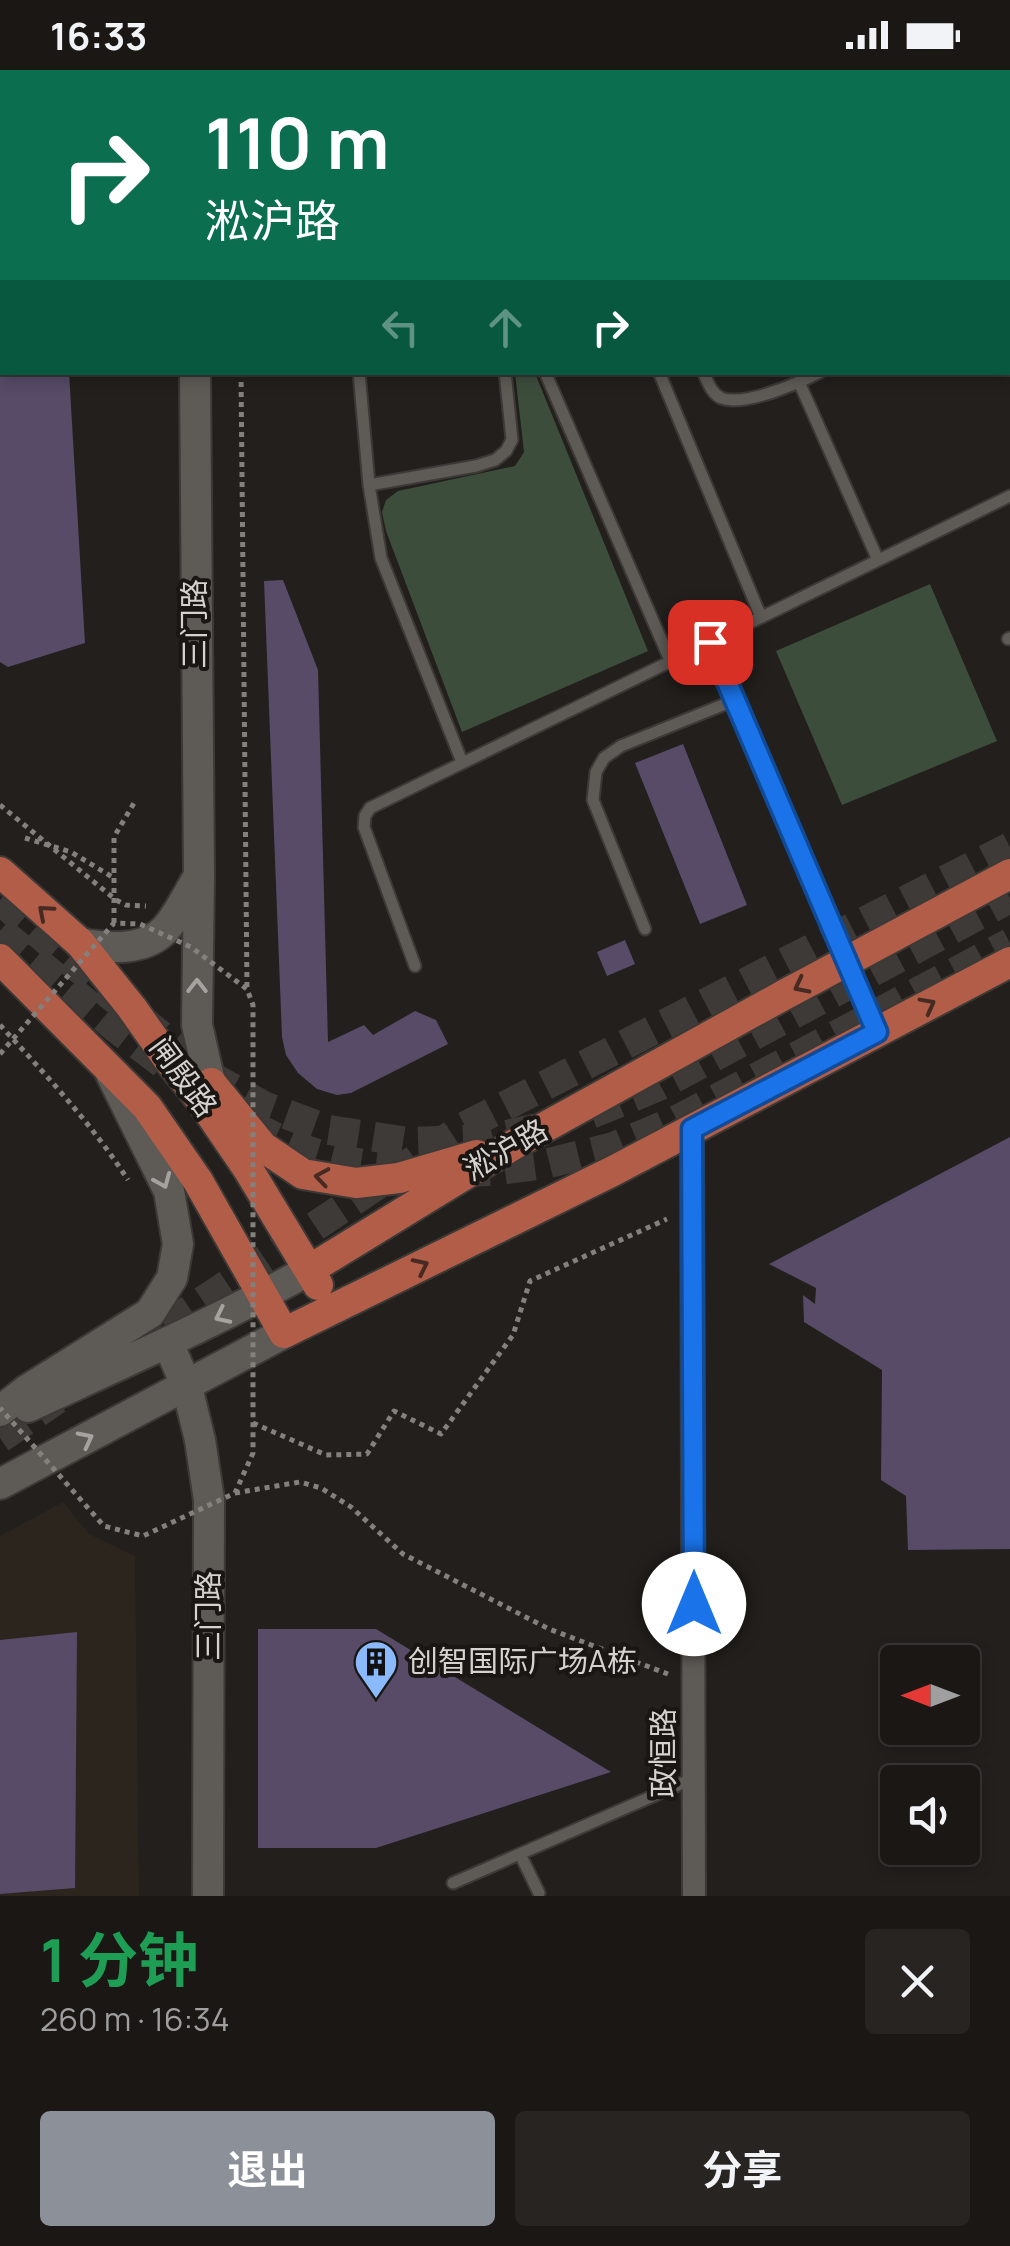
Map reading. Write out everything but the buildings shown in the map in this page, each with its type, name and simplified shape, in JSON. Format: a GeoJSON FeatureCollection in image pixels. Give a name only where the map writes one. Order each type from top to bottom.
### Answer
{"type":"FeatureCollection","features":[{"type":"Feature","properties":{"kind":"main road","name":"闸殷路"},"geometry":{"type":"LineString","coordinates":[[0,872],[80,942],[132,1008],[202,1100],[334,1309]]}},
{"type":"Feature","properties":{"kind":"main road","name":"淞沪路"},"geometry":{"type":"LineString","coordinates":[[308,1270],[518,1142],[1010,874]]}},
{"type":"Feature","properties":{"kind":"main road","name":"闸殷路"},"geometry":{"type":"LineString","coordinates":[[0,958],[148,1107],[198,1181],[284,1333]]}},
{"type":"Feature","properties":{"kind":"main road"},"geometry":{"type":"LineString","coordinates":[[284,1333],[692,1129],[1010,962]]}},
{"type":"Feature","properties":{"kind":"main road"},"geometry":{"type":"LineString","coordinates":[[132,1008],[178,1044],[263,1147],[303,1174],[356,1183],[399,1178],[518,1142]]}},
{"type":"Feature","properties":{"kind":"street","name":"三门路"},"geometry":{"type":"LineString","coordinates":[[195,375],[193,886],[197,1025],[210,1082],[248,1169]]}},
{"type":"Feature","properties":{"kind":"street"},"geometry":{"type":"LineString","coordinates":[[80,942],[124,947],[156,938],[172,923],[193,886]]}},
{"type":"Feature","properties":{"kind":"street"},"geometry":{"type":"LineString","coordinates":[[0,1410],[150,1314],[172,1278],[178,1244],[169,1191],[105,1062]]}},
{"type":"Feature","properties":{"kind":"street","name":"政恒路"},"geometry":{"type":"LineString","coordinates":[[692,1129],[694,1896]]}},
{"type":"Feature","properties":{"kind":"street","name":"淞沪路"},"geometry":{"type":"LineString","coordinates":[[0,1420],[168,1342],[308,1270]]}},
{"type":"Feature","properties":{"kind":"street"},"geometry":{"type":"LineString","coordinates":[[0,1484],[284,1333]]}},
{"type":"Feature","properties":{"kind":"street","name":"三门路"},"geometry":{"type":"LineString","coordinates":[[168,1342],[187,1387],[209,1500],[208,1896]]}},
{"type":"Feature","properties":{"kind":"lane"},"geometry":{"type":"LineString","coordinates":[[359,375],[368,485],[381,558],[462,762]]}},
{"type":"Feature","properties":{"kind":"lane"},"geometry":{"type":"LineString","coordinates":[[368,485],[495,460],[512,440],[505,375]]}},
{"type":"Feature","properties":{"kind":"lane"},"geometry":{"type":"LineString","coordinates":[[546,375],[670,660]]}},
{"type":"Feature","properties":{"kind":"lane"},"geometry":{"type":"LineString","coordinates":[[660,375],[761,617]]}},
{"type":"Feature","properties":{"kind":"lane"},"geometry":{"type":"LineString","coordinates":[[705,375],[711,390],[722,398],[741,399],[814,375]]}},
{"type":"Feature","properties":{"kind":"lane"},"geometry":{"type":"LineString","coordinates":[[800,382],[878,560]]}},
{"type":"Feature","properties":{"kind":"lane"},"geometry":{"type":"LineString","coordinates":[[415,966],[364,827],[364,816],[370,808],[1010,496]]}},
{"type":"Feature","properties":{"kind":"lane"},"geometry":{"type":"LineString","coordinates":[[710,642],[877,1032]]}},
{"type":"Feature","properties":{"kind":"lane"},"geometry":{"type":"LineString","coordinates":[[645,929],[593,800],[596,772],[604,758],[620,746],[734,700]]}},
{"type":"Feature","properties":{"kind":"lane"},"geometry":{"type":"LineString","coordinates":[[453,1883],[694,1779]]}},
{"type":"Feature","properties":{"kind":"lane"},"geometry":{"type":"LineString","coordinates":[[520,1854],[538,1893]]}},
{"type":"Feature","properties":{"kind":"path"},"geometry":{"type":"LineString","coordinates":[[235,1493],[252,1454],[253,1005],[247,988],[240,375]]}},
{"type":"Feature","properties":{"kind":"path"},"geometry":{"type":"LineString","coordinates":[[0,1054],[114,923],[114,837],[134,803]]}},
{"type":"Feature","properties":{"kind":"path"},"geometry":{"type":"LineString","coordinates":[[0,806],[116,900],[141,907],[174,900],[193,886]]}},
{"type":"Feature","properties":{"kind":"path"},"geometry":{"type":"LineString","coordinates":[[25,838],[71,852],[114,878]]}},
{"type":"Feature","properties":{"kind":"path"},"geometry":{"type":"LineString","coordinates":[[114,923],[140,924],[191,947],[247,988]]}},
{"type":"Feature","properties":{"kind":"path"},"geometry":{"type":"LineString","coordinates":[[0,1024],[110,1153],[129,1182]]}},
{"type":"Feature","properties":{"kind":"path"},"geometry":{"type":"LineString","coordinates":[[252,1423],[326,1455],[367,1454],[394,1411],[441,1434],[514,1335],[530,1281],[693,1208]]}},
{"type":"Feature","properties":{"kind":"path"},"geometry":{"type":"LineString","coordinates":[[0,1410],[104,1526],[144,1536],[235,1493],[300,1482],[321,1488],[351,1506],[404,1554],[549,1630],[694,1684]]}},
{"type":"Feature","properties":{"kind":"shaded area"},"geometry":{"type":"Polygon","coordinates":[[[63,1502],[89,1534],[135,1556],[139,1896],[0,1896],[0,1536],[63,1502]]]}},
{"type":"Feature","properties":{"kind":"green space"},"geometry":{"type":"Polygon","coordinates":[[[515,375],[536,375],[648,651],[462,732],[382,512],[386,500],[398,491],[515,466],[524,452],[515,375]]]}},
{"type":"Feature","properties":{"kind":"green space"},"geometry":{"type":"Polygon","coordinates":[[[930,584],[997,741],[842,805],[776,651],[930,584]]]}},
{"type":"Feature","properties":{"kind":"tunnel"},"geometry":{"type":"LineString","coordinates":[[128,1351],[464,1127],[1010,847]]}},
{"type":"Feature","properties":{"kind":"tunnel"},"geometry":{"type":"LineString","coordinates":[[591,1114],[659,1086],[1010,898]]}},
{"type":"Feature","properties":{"kind":"tunnel"},"geometry":{"type":"LineString","coordinates":[[0,900],[214,1078],[264,1106],[329,1130],[408,1142],[489,1139],[537,1128]]}},
{"type":"Feature","properties":{"kind":"tunnel"},"geometry":{"type":"LineString","coordinates":[[0,931],[174,1072]]}},
{"type":"Feature","properties":{"kind":"tunnel"},"geometry":{"type":"LineString","coordinates":[[460,1172],[545,1164],[613,1147],[675,1121],[1010,943]]}},
{"type":"Feature","properties":{"kind":"tunnel"},"geometry":{"type":"LineString","coordinates":[[249,1123],[289,1144],[328,1157],[414,1170]]}},
{"type":"Feature","properties":{"kind":"tunnel"},"geometry":{"type":"LineString","coordinates":[[0,1438],[57,1399]]}},
{"type":"Feature","properties":{"kind":"place","name":"创智国际广场A栋"},"geometry":{"type":"Point","coordinates":[376,1700]}},
{"type":"Feature","properties":{"kind":"route"},"geometry":{"type":"LineString","coordinates":[[694,1604],[692,1129],[877,1032],[710,642]]}}]}
